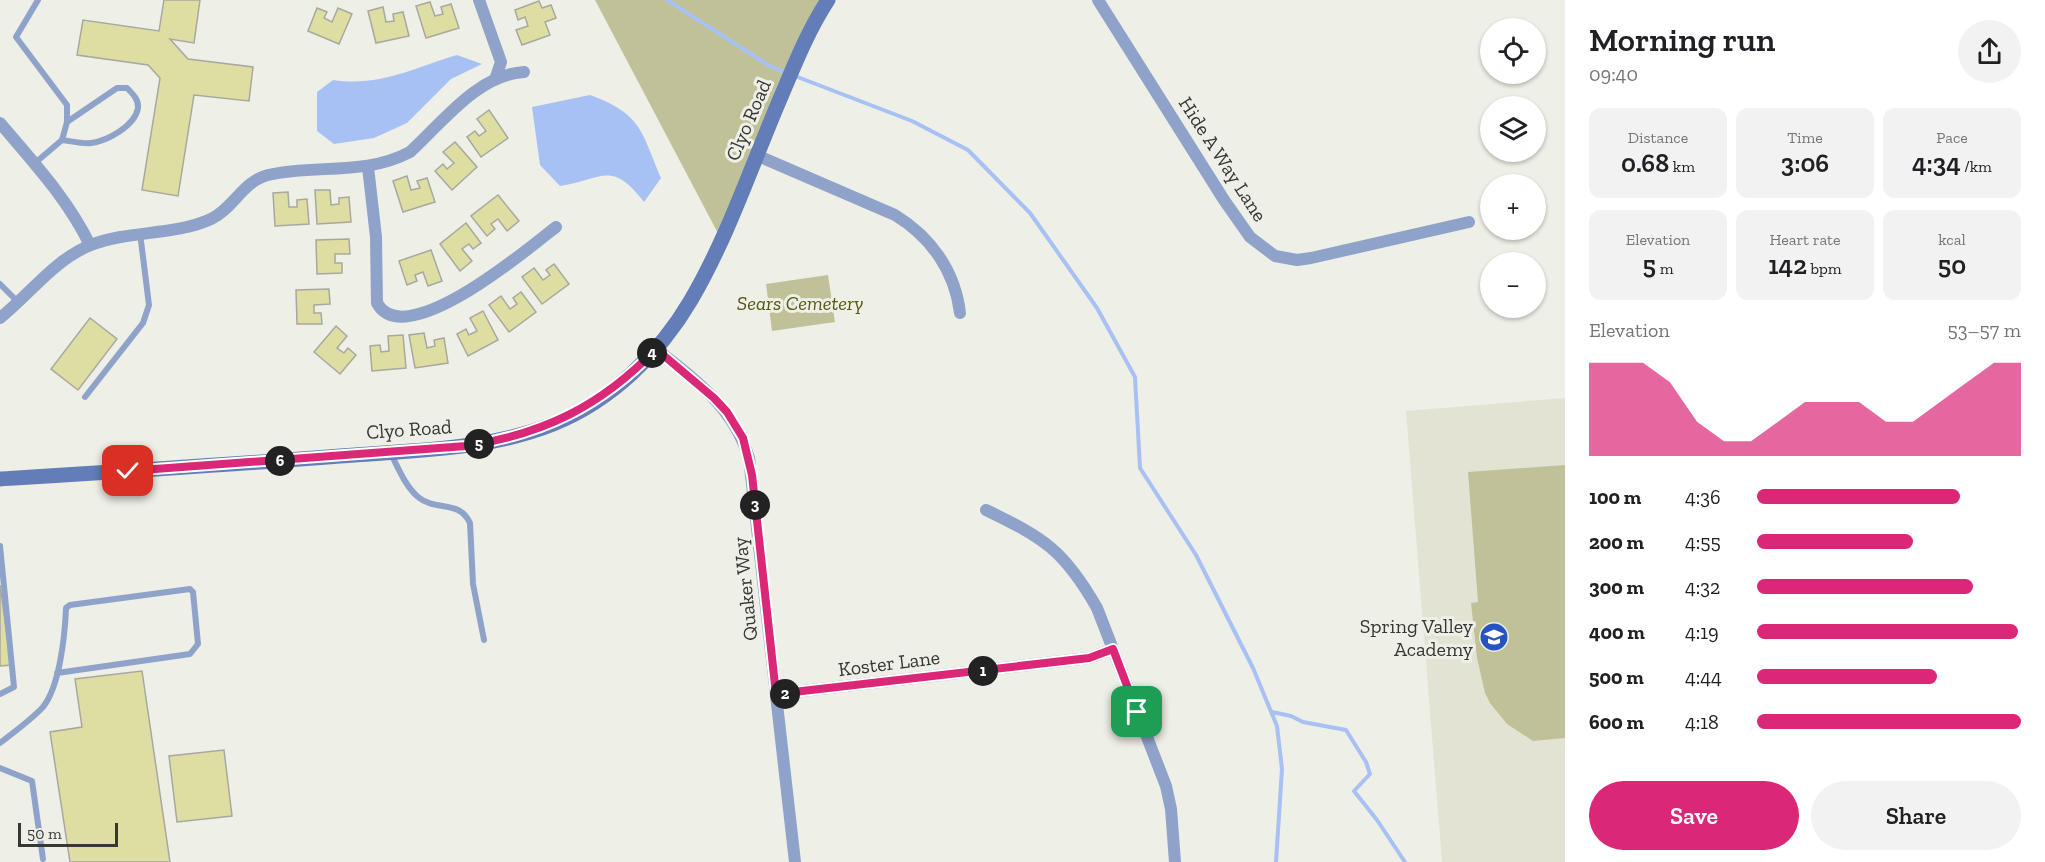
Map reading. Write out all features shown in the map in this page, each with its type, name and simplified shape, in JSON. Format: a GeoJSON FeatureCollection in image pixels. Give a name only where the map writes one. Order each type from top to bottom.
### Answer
{"type":"FeatureCollection","features":[{"type":"Feature","properties":{"kind":"street"},"geometry":{"type":"LineString","coordinates":[[479,0],[501,62],[496,77]]}},
{"type":"Feature","properties":{"kind":"street","name":"Hide A Way Lane"},"geometry":{"type":"LineString","coordinates":[[1098,0],[1224,200],[1250,237],[1267,251],[1285,259],[1304,259],[1470,222]]}},
{"type":"Feature","properties":{"kind":"street","name":"Clyo Road"},"geometry":{"type":"LineString","coordinates":[[0,479],[390,452],[494,442],[551,424],[591,404],[615,387],[656,349],[672,330],[707,270],[803,45],[825,5]]}},
{"type":"Feature","properties":{"kind":"street"},"geometry":{"type":"LineString","coordinates":[[0,318],[19,303],[55,267],[90,245],[211,219],[229,207],[249,185],[268,175],[368,167],[384,163],[410,152],[459,105],[496,77],[524,72]]}},
{"type":"Feature","properties":{"kind":"street"},"geometry":{"type":"LineString","coordinates":[[0,123],[67,203],[90,245]]}},
{"type":"Feature","properties":{"kind":"street"},"geometry":{"type":"LineString","coordinates":[[756,155],[885,210],[910,224],[925,238],[946,266],[958,295],[960,313]]}},
{"type":"Feature","properties":{"kind":"street"},"geometry":{"type":"LineString","coordinates":[[368,167],[376,237],[377,303],[392,315],[420,313],[462,296],[556,227]]}},
{"type":"Feature","properties":{"kind":"street","name":"Quaker Way"},"geometry":{"type":"LineString","coordinates":[[656,349],[714,398],[727,412],[743,438],[752,475],[795,862]]}},
{"type":"Feature","properties":{"kind":"street"},"geometry":{"type":"LineString","coordinates":[[986,510],[1027,530],[1062,556],[1082,581],[1097,608],[1166,786],[1171,809],[1175,862]]}},
{"type":"Feature","properties":{"kind":"street","name":"Koster Lane"},"geometry":{"type":"LineString","coordinates":[[776,694],[1089,658],[1113,649]]}},
{"type":"Feature","properties":{"kind":"lane"},"geometry":{"type":"LineString","coordinates":[[34,163],[62,140],[67,122],[67,105],[16,37],[38,0]]}},
{"type":"Feature","properties":{"kind":"lane"},"geometry":{"type":"LineString","coordinates":[[62,140],[89,144],[112,137],[134,118],[139,107],[136,97],[128,88],[117,88],[67,122]]}},
{"type":"Feature","properties":{"kind":"lane"},"geometry":{"type":"LineString","coordinates":[[85,397],[143,323],[149,304],[140,233]]}},
{"type":"Feature","properties":{"kind":"lane"},"geometry":{"type":"LineString","coordinates":[[0,284],[19,303]]}},
{"type":"Feature","properties":{"kind":"lane"},"geometry":{"type":"LineString","coordinates":[[390,452],[400,472],[418,497],[430,503],[458,509],[466,514],[470,524],[473,584],[484,640]]}},
{"type":"Feature","properties":{"kind":"lane"},"geometry":{"type":"LineString","coordinates":[[0,546],[14,687],[0,694]]}},
{"type":"Feature","properties":{"kind":"lane"},"geometry":{"type":"LineString","coordinates":[[0,743],[44,706],[57,673],[65,635],[66,608],[70,605],[190,589],[193,592],[198,644],[190,654],[57,673]]}},
{"type":"Feature","properties":{"kind":"lane"},"geometry":{"type":"LineString","coordinates":[[0,768],[32,781],[43,859]]}},
{"type":"Feature","properties":{"kind":"shaded area","name":"Spring Valley Academy"},"geometry":{"type":"Polygon","coordinates":[[[1565,398],[1565,862],[1442,862],[1406,411],[1565,398]]]}},
{"type":"Feature","properties":{"kind":"green space"},"geometry":{"type":"Polygon","coordinates":[[[595,0],[828,0],[721,239],[595,0]]]}},
{"type":"Feature","properties":{"kind":"green space","name":"Sears Cemetery"},"geometry":{"type":"Polygon","coordinates":[[[828,275],[835,322],[772,331],[766,284],[828,275]]]}},
{"type":"Feature","properties":{"kind":"green space"},"geometry":{"type":"Polygon","coordinates":[[[1565,465],[1565,738],[1533,741],[1507,724],[1485,693],[1477,658],[1471,603],[1478,602],[1468,472],[1565,465]]]}},
{"type":"Feature","properties":{"kind":"water"},"geometry":{"type":"Polygon","coordinates":[[[457,55],[482,64],[451,79],[407,123],[374,138],[334,144],[317,131],[317,92],[333,80],[381,79],[457,55]]]}},
{"type":"Feature","properties":{"kind":"water"},"geometry":{"type":"Polygon","coordinates":[[[590,95],[620,109],[630,117],[643,136],[661,178],[644,202],[633,189],[614,176],[596,177],[560,186],[540,165],[532,107],[590,95]]]}},
{"type":"Feature","properties":{"kind":"building"},"geometry":{"type":"Polygon","coordinates":[[[164,0],[200,0],[194,43],[170,39],[188,59],[253,67],[249,101],[194,95],[178,196],[142,190],[160,78],[148,65],[77,55],[83,20],[159,31],[164,0]]]}},
{"type":"Feature","properties":{"kind":"building"},"geometry":{"type":"Polygon","coordinates":[[[539,1],[542,8],[551,5],[556,18],[545,22],[550,35],[522,45],[516,30],[528,26],[525,17],[518,20],[515,10],[539,1]]]}},
{"type":"Feature","properties":{"kind":"building"},"geometry":{"type":"Polygon","coordinates":[[[430,2],[435,16],[443,14],[441,7],[451,4],[459,28],[426,38],[416,6],[430,2]]]}},
{"type":"Feature","properties":{"kind":"building"},"geometry":{"type":"Polygon","coordinates":[[[383,7],[386,22],[394,21],[393,14],[403,12],[409,36],[376,43],[368,11],[383,7]]]}},
{"type":"Feature","properties":{"kind":"building"},"geometry":{"type":"Polygon","coordinates":[[[317,8],[327,12],[324,18],[332,22],[338,8],[352,14],[339,44],[308,31],[317,8]]]}},
{"type":"Feature","properties":{"kind":"building"},"geometry":{"type":"Polygon","coordinates":[[[489,110],[508,138],[481,157],[467,137],[475,131],[479,136],[486,131],[477,119],[489,110]]]}},
{"type":"Feature","properties":{"kind":"building"},"geometry":{"type":"Polygon","coordinates":[[[455,142],[477,167],[452,190],[435,171],[443,164],[447,169],[454,163],[443,152],[455,142]]]}},
{"type":"Feature","properties":{"kind":"building"},"geometry":{"type":"Polygon","coordinates":[[[407,176],[411,190],[420,188],[417,181],[427,178],[435,202],[403,212],[393,181],[407,176]]]}},
{"type":"Feature","properties":{"kind":"building"},"geometry":{"type":"Polygon","coordinates":[[[315,190],[330,190],[331,205],[339,204],[339,198],[349,197],[351,222],[317,224],[315,190]]]}},
{"type":"Feature","properties":{"kind":"building"},"geometry":{"type":"Polygon","coordinates":[[[288,192],[289,207],[297,207],[297,200],[307,199],[309,224],[275,226],[273,193],[288,192]]]}},
{"type":"Feature","properties":{"kind":"building"},"geometry":{"type":"Polygon","coordinates":[[[498,195],[519,221],[507,231],[498,219],[491,224],[495,229],[487,236],[471,216],[498,195]]]}},
{"type":"Feature","properties":{"kind":"building"},"geometry":{"type":"Polygon","coordinates":[[[466,223],[481,243],[473,249],[469,244],[462,249],[472,261],[460,271],[440,244],[466,223]]]}},
{"type":"Feature","properties":{"kind":"building"},"geometry":{"type":"Polygon","coordinates":[[[349,239],[350,254],[335,254],[335,263],[342,263],[342,273],[317,274],[316,240],[349,239]]]}},
{"type":"Feature","properties":{"kind":"building"},"geometry":{"type":"Polygon","coordinates":[[[431,250],[442,281],[428,286],[423,272],[415,275],[417,281],[407,285],[399,261],[431,250]]]}},
{"type":"Feature","properties":{"kind":"building"},"geometry":{"type":"Polygon","coordinates":[[[554,264],[569,284],[542,304],[522,277],[534,268],[543,280],[550,275],[546,270],[554,264]]]}},
{"type":"Feature","properties":{"kind":"building"},"geometry":{"type":"Polygon","coordinates":[[[329,289],[330,304],[314,305],[314,313],[321,313],[322,324],[297,324],[296,290],[329,289]]]}},
{"type":"Feature","properties":{"kind":"building"},"geometry":{"type":"Polygon","coordinates":[[[521,292],[536,312],[509,332],[489,305],[501,296],[510,309],[517,304],[513,298],[521,292]]]}},
{"type":"Feature","properties":{"kind":"building"},"geometry":{"type":"Polygon","coordinates":[[[483,311],[498,340],[468,356],[457,334],[466,329],[469,335],[477,331],[470,318],[483,311]]]}},
{"type":"Feature","properties":{"kind":"building"},"geometry":{"type":"Polygon","coordinates":[[[90,318],[117,339],[78,390],[51,369],[90,318]]]}},
{"type":"Feature","properties":{"kind":"building"},"geometry":{"type":"Polygon","coordinates":[[[336,326],[347,336],[337,348],[344,353],[348,348],[356,355],[340,374],[314,352],[336,326]]]}},
{"type":"Feature","properties":{"kind":"building"},"geometry":{"type":"Polygon","coordinates":[[[424,333],[427,348],[435,346],[434,340],[444,338],[448,363],[415,368],[409,335],[424,333]]]}},
{"type":"Feature","properties":{"kind":"building"},"geometry":{"type":"Polygon","coordinates":[[[403,335],[406,368],[372,371],[370,346],[380,345],[381,352],[389,351],[388,336],[403,335]]]}},
{"type":"Feature","properties":{"kind":"building"},"geometry":{"type":"Polygon","coordinates":[[[0,585],[11,665],[0,666],[0,585]]]}},
{"type":"Feature","properties":{"kind":"building"},"geometry":{"type":"Polygon","coordinates":[[[142,671],[170,862],[70,862],[50,732],[82,727],[75,679],[142,671]]]}},
{"type":"Feature","properties":{"kind":"building"},"geometry":{"type":"Polygon","coordinates":[[[224,750],[232,816],[177,822],[169,756],[224,750]]]}},
{"type":"Feature","properties":{"kind":"waterway"},"geometry":{"type":"LineString","coordinates":[[667,0],[768,65],[788,74]]}},
{"type":"Feature","properties":{"kind":"waterway"},"geometry":{"type":"LineString","coordinates":[[795,76],[912,121],[968,150],[1030,213],[1097,308],[1135,377],[1140,468],[1196,555],[1253,668],[1277,726],[1282,769],[1276,862]]}},
{"type":"Feature","properties":{"kind":"waterway"},"geometry":{"type":"LineString","coordinates":[[1272,712],[1291,716],[1303,722],[1346,730],[1366,762],[1370,774],[1354,791],[1405,862]]}},
{"type":"Feature","properties":{"kind":"place","name":"Spring Valley Academy"},"geometry":{"type":"Point","coordinates":[1494,637]}},
{"type":"Feature","properties":{"kind":"route"},"geometry":{"type":"LineString","coordinates":[[128,471],[494,442],[551,424],[591,404],[637,369],[656,349],[680,367],[727,412],[743,438],[750,458],[776,694],[1089,658],[1113,649],[1137,712]]}}]}
